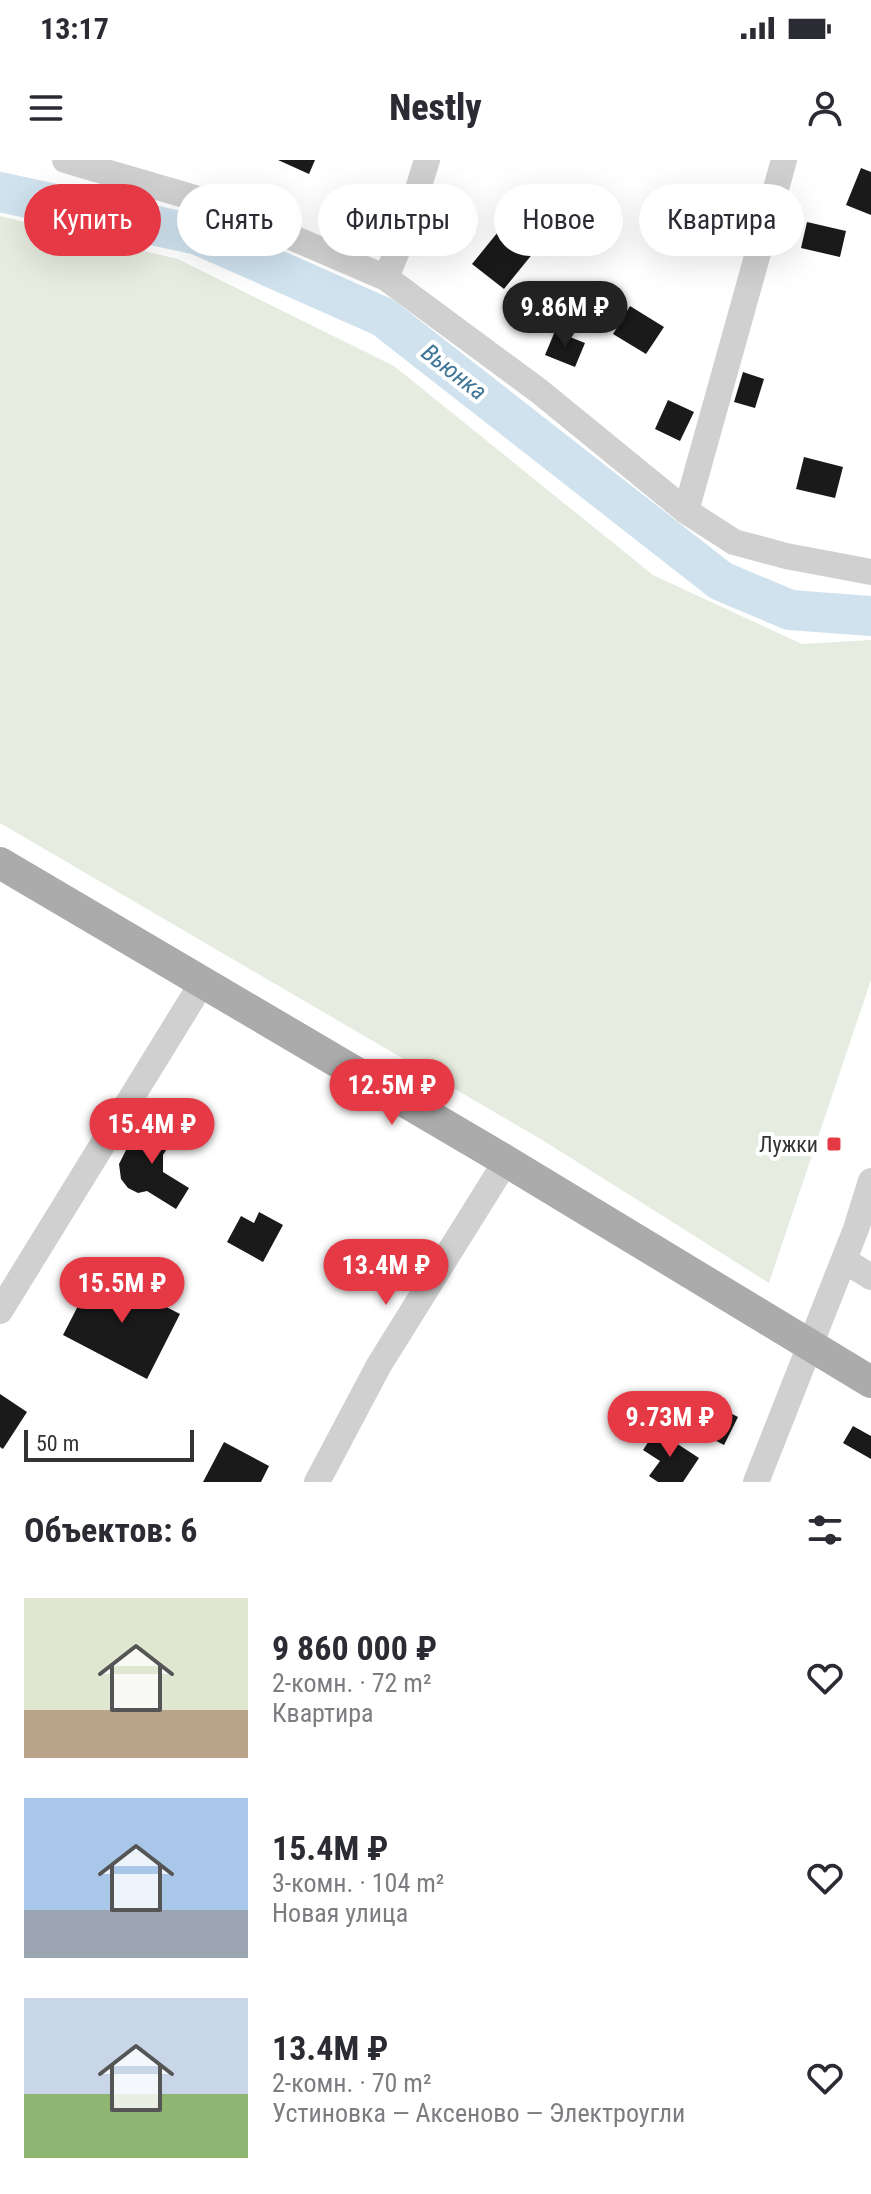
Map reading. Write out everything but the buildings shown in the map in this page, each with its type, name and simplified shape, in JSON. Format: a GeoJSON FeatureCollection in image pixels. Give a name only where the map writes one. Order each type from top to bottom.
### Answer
{"type":"FeatureCollection","features":[{"type":"Feature","properties":{"kind":"main road"},"geometry":{"type":"LineString","coordinates":[[0,863],[506,1161],[871,1382]]}},
{"type":"Feature","properties":{"kind":"street"},"geometry":{"type":"LineString","coordinates":[[65,160],[212,203],[386,278],[539,391],[686,511],[734,542],[800,560],[871,572]]}},
{"type":"Feature","properties":{"kind":"street"},"geometry":{"type":"LineString","coordinates":[[386,278],[405,231],[427,160]]}},
{"type":"Feature","properties":{"kind":"street"},"geometry":{"type":"LineString","coordinates":[[686,511],[784,160]]}},
{"type":"Feature","properties":{"kind":"street"},"geometry":{"type":"LineString","coordinates":[[0,1311],[202,983]]}},
{"type":"Feature","properties":{"kind":"street"},"geometry":{"type":"LineString","coordinates":[[317,1482],[379,1365],[506,1161]]}},
{"type":"Feature","properties":{"kind":"street"},"geometry":{"type":"LineString","coordinates":[[756,1482],[844,1260],[863,1232],[871,1181]]}},
{"type":"Feature","properties":{"kind":"street"},"geometry":{"type":"LineString","coordinates":[[844,1260],[871,1277]]}},
{"type":"Feature","properties":{"kind":"shaded area"},"geometry":{"type":"Polygon","coordinates":[[[0,216],[24,222],[24,256],[161,255],[178,259],[394,366],[653,575],[802,644],[871,640],[871,980],[769,1283],[544,1141],[0,823],[0,216]]]}},
{"type":"Feature","properties":{"kind":"waterway","name":"Вьюнка"},"geometry":{"type":"LineString","coordinates":[[0,192],[198,235],[383,317],[721,581],[790,610],[871,616]]}},
{"type":"Feature","properties":{"kind":"place","name":"Лужки"},"geometry":{"type":"Point","coordinates":[834,1144]}}]}
